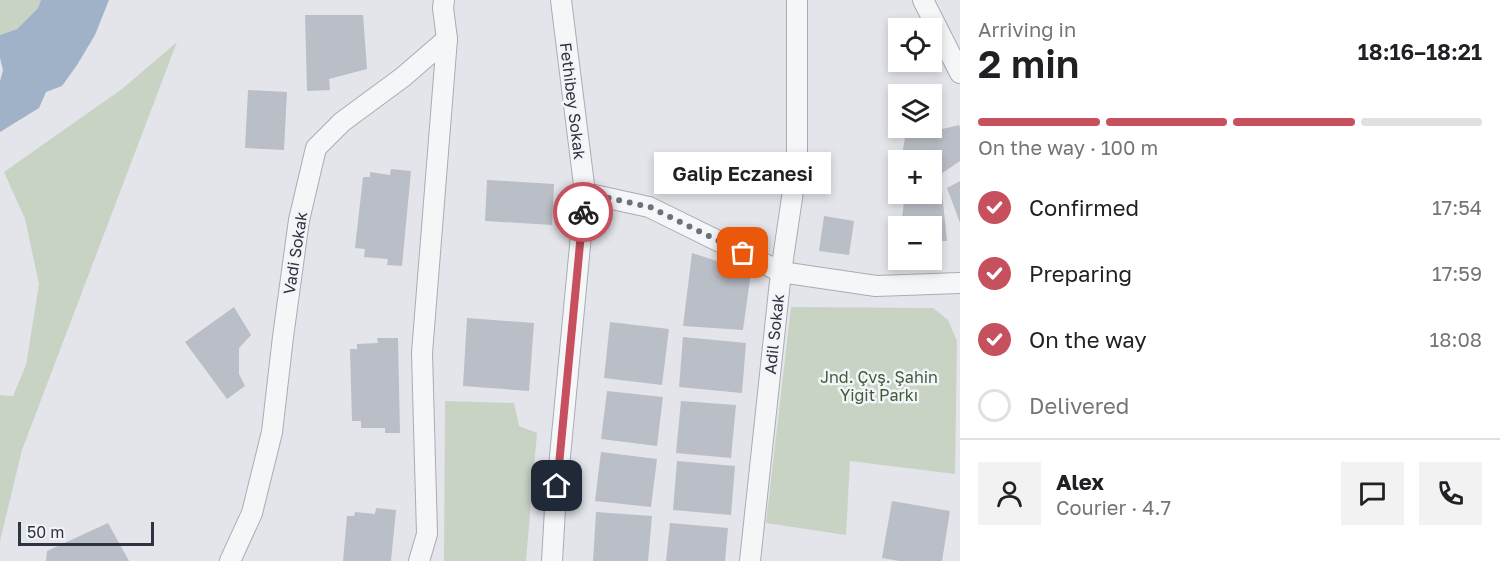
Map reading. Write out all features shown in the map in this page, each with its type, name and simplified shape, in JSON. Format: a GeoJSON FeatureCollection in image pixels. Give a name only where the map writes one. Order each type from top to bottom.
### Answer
{"type":"FeatureCollection","features":[{"type":"Feature","properties":{"kind":"street"},"geometry":{"type":"LineString","coordinates":[[419,561],[427,534],[422,353],[447,39],[444,0]]}},
{"type":"Feature","properties":{"kind":"street","name":"Fethibey Sokak"},"geometry":{"type":"LineString","coordinates":[[552,561],[557,485],[585,193],[561,0]]}},
{"type":"Feature","properties":{"kind":"street","name":"Adil Sokak"},"geometry":{"type":"LineString","coordinates":[[750,561],[780,272],[797,164],[797,0]]}},
{"type":"Feature","properties":{"kind":"street"},"geometry":{"type":"LineString","coordinates":[[922,0],[960,73]]}},
{"type":"Feature","properties":{"kind":"street","name":"Vadi Sokak"},"geometry":{"type":"LineString","coordinates":[[230,561],[252,513],[272,432],[299,220],[316,148],[342,122],[403,77],[447,39]]}},
{"type":"Feature","properties":{"kind":"street"},"geometry":{"type":"LineString","coordinates":[[585,193],[650,207],[780,272],[876,286],[960,284]]}},
{"type":"Feature","properties":{"kind":"green space"},"geometry":{"type":"Polygon","coordinates":[[[0,0],[41,0],[38,8],[17,29],[0,35],[0,0]]]}},
{"type":"Feature","properties":{"kind":"green space"},"geometry":{"type":"Polygon","coordinates":[[[177,42],[22,450],[0,541],[0,395],[13,396],[26,365],[39,284],[25,219],[4,172],[122,89],[177,42]]]}},
{"type":"Feature","properties":{"kind":"green space","name":"Jnd. Çvş. Şahin Yiğit Parkı"},"geometry":{"type":"Polygon","coordinates":[[[791,307],[933,308],[948,320],[957,341],[955,474],[850,461],[846,535],[766,523],[791,307]]]}},
{"type":"Feature","properties":{"kind":"green space"},"geometry":{"type":"Polygon","coordinates":[[[445,401],[514,403],[519,426],[537,433],[526,561],[444,561],[445,401]]]}},
{"type":"Feature","properties":{"kind":"water"},"geometry":{"type":"Polygon","coordinates":[[[41,0],[109,0],[95,35],[62,86],[46,92],[39,108],[0,132],[0,81],[3,70],[0,58],[0,35],[17,29],[38,8],[41,0]]]}},
{"type":"Feature","properties":{"kind":"building"},"geometry":{"type":"Polygon","coordinates":[[[305,15],[363,15],[367,69],[329,79],[330,90],[307,91],[305,15]]]}},
{"type":"Feature","properties":{"kind":"building"},"geometry":{"type":"Polygon","coordinates":[[[248,90],[287,92],[284,150],[245,148],[248,90]]]}},
{"type":"Feature","properties":{"kind":"building"},"geometry":{"type":"Polygon","coordinates":[[[959,125],[960,128],[960,161],[942,173],[942,150],[903,150],[905,138],[942,138],[942,129],[959,125]]]}},
{"type":"Feature","properties":{"kind":"building"},"geometry":{"type":"Polygon","coordinates":[[[391,169],[411,171],[402,266],[387,265],[388,259],[364,257],[365,249],[355,248],[363,177],[370,177],[370,172],[390,175],[391,169]]]}},
{"type":"Feature","properties":{"kind":"building"},"geometry":{"type":"Polygon","coordinates":[[[487,180],[554,184],[552,225],[485,221],[487,180]]]}},
{"type":"Feature","properties":{"kind":"building"},"geometry":{"type":"Polygon","coordinates":[[[960,181],[960,223],[947,188],[960,181]]]}},
{"type":"Feature","properties":{"kind":"building"},"geometry":{"type":"Polygon","coordinates":[[[942,192],[947,241],[942,241],[942,216],[902,216],[904,204],[942,204],[942,192]]]}},
{"type":"Feature","properties":{"kind":"building"},"geometry":{"type":"Polygon","coordinates":[[[824,216],[854,221],[849,255],[819,251],[824,216]]]}},
{"type":"Feature","properties":{"kind":"building"},"geometry":{"type":"Polygon","coordinates":[[[692,253],[751,272],[743,330],[683,326],[692,253]]]}},
{"type":"Feature","properties":{"kind":"building"},"geometry":{"type":"Polygon","coordinates":[[[234,307],[251,335],[239,348],[239,374],[245,386],[227,399],[185,342],[234,307]]]}},
{"type":"Feature","properties":{"kind":"building"},"geometry":{"type":"Polygon","coordinates":[[[467,318],[534,323],[529,391],[463,386],[467,318]]]}},
{"type":"Feature","properties":{"kind":"building"},"geometry":{"type":"Polygon","coordinates":[[[610,322],[669,329],[662,385],[604,378],[610,322]]]}},
{"type":"Feature","properties":{"kind":"building"},"geometry":{"type":"Polygon","coordinates":[[[683,337],[746,343],[742,393],[679,387],[683,337]]]}},
{"type":"Feature","properties":{"kind":"building"},"geometry":{"type":"Polygon","coordinates":[[[377,338],[398,338],[400,433],[385,433],[385,428],[361,428],[361,421],[352,421],[350,349],[357,349],[357,344],[378,343],[377,338]]]}},
{"type":"Feature","properties":{"kind":"building"},"geometry":{"type":"Polygon","coordinates":[[[607,391],[663,397],[657,446],[601,439],[607,391]]]}},
{"type":"Feature","properties":{"kind":"building"},"geometry":{"type":"Polygon","coordinates":[[[681,401],[736,405],[731,458],[676,453],[681,401]]]}},
{"type":"Feature","properties":{"kind":"building"},"geometry":{"type":"Polygon","coordinates":[[[601,452],[657,459],[651,507],[595,501],[601,452]]]}},
{"type":"Feature","properties":{"kind":"building"},"geometry":{"type":"Polygon","coordinates":[[[677,461],[735,466],[731,515],[673,510],[677,461]]]}},
{"type":"Feature","properties":{"kind":"building"},"geometry":{"type":"Polygon","coordinates":[[[892,501],[950,511],[942,561],[899,561],[882,558],[892,501]]]}},
{"type":"Feature","properties":{"kind":"building"},"geometry":{"type":"Polygon","coordinates":[[[376,508],[396,510],[391,561],[343,561],[347,516],[354,516],[355,512],[375,514],[376,508]]]}},
{"type":"Feature","properties":{"kind":"building"},"geometry":{"type":"Polygon","coordinates":[[[596,512],[652,516],[648,561],[593,561],[596,512]]]}},
{"type":"Feature","properties":{"kind":"building"},"geometry":{"type":"Polygon","coordinates":[[[108,523],[129,561],[46,561],[47,551],[108,523]]]}},
{"type":"Feature","properties":{"kind":"building"},"geometry":{"type":"Polygon","coordinates":[[[670,523],[728,528],[725,561],[666,561],[670,523]]]}},
{"type":"Feature","properties":{"kind":"way so far"},"geometry":{"type":"LineString","coordinates":[[583,212],[585,193],[650,207],[743,253]]}},
{"type":"Feature","properties":{"kind":"place","name":"Galip Eczanesi"},"geometry":{"type":"Point","coordinates":[743,253]}},
{"type":"Feature","properties":{"kind":"route"},"geometry":{"type":"LineString","coordinates":[[557,486],[583,212]]}}]}
